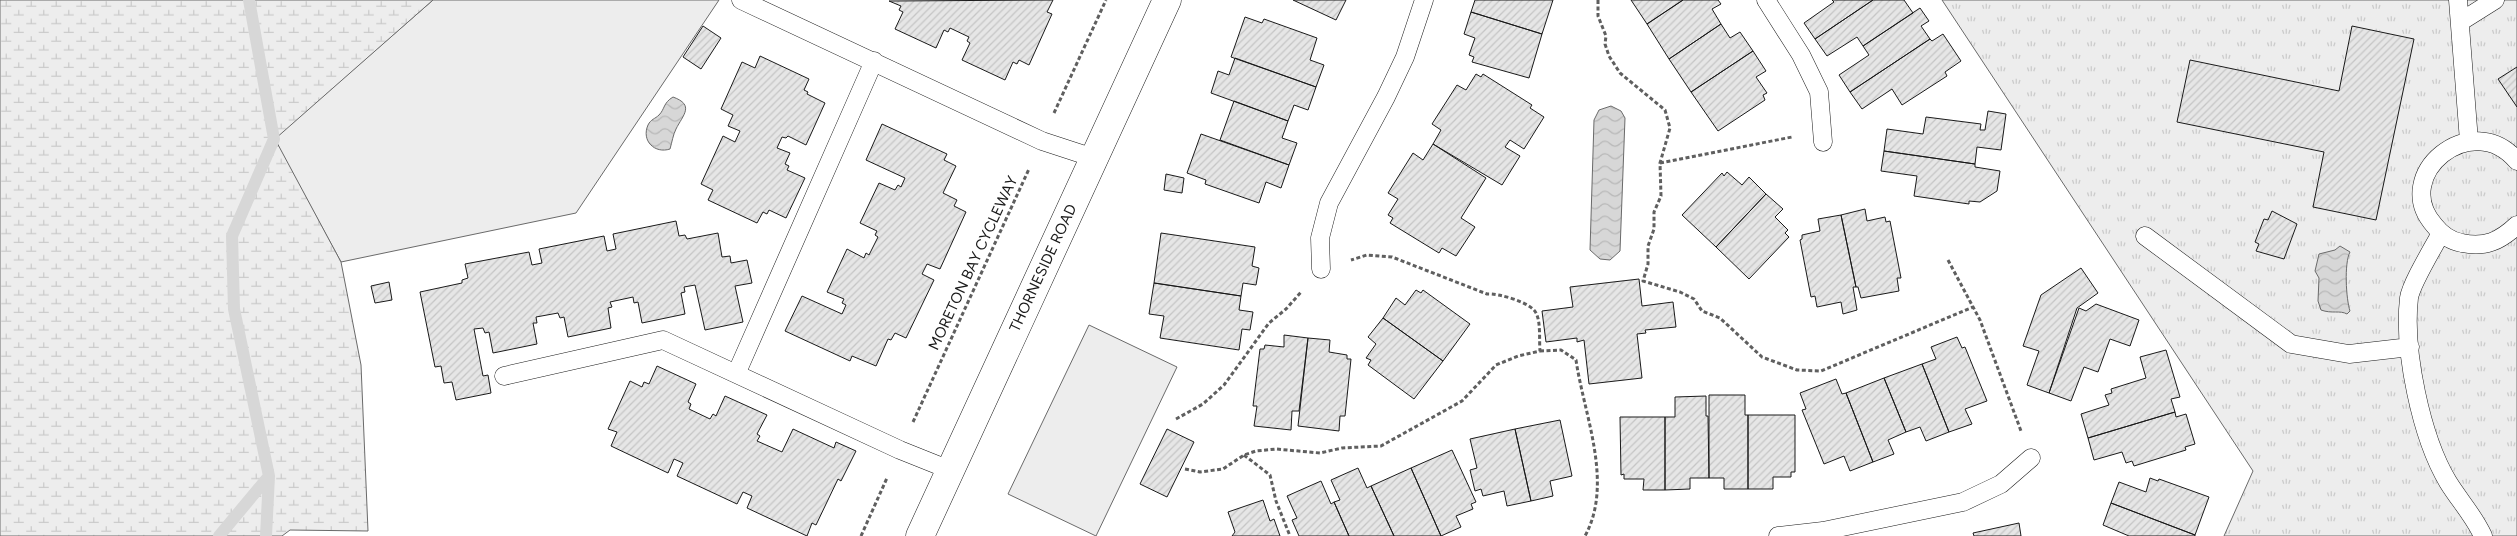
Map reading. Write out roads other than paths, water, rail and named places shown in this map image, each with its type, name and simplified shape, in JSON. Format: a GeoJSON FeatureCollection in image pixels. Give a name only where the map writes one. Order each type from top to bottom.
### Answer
{"type":"FeatureCollection","features":[{"type":"Feature","properties":{"kind":"street","name":"THORNESIDE ROAD"},"geometry":{"type":"LineString","coordinates":[[920,536],[1167,0]]}},
{"type":"Feature","properties":{"kind":"lane"},"geometry":{"type":"LineString","coordinates":[[741,0],[1042,141],[1094,158]]}},
{"type":"Feature","properties":{"kind":"lane"},"geometry":{"type":"LineString","coordinates":[[1321,269],[1320,238],[1329,203],[1386,97],[1405,57],[1424,0]]}},
{"type":"Feature","properties":{"kind":"lane"},"geometry":{"type":"LineString","coordinates":[[1766,0],[1801,55],[1819,92],[1823,136]]}},
{"type":"Feature","properties":{"kind":"lane"},"geometry":{"type":"LineString","coordinates":[[2458,0],[2468,141]]}},
{"type":"Feature","properties":{"kind":"lane"},"geometry":{"type":"LineString","coordinates":[[2460,22],[2495,0]]}},
{"type":"Feature","properties":{"kind":"lane"},"geometry":{"type":"LineString","coordinates":[[737,372],[874,61]]}},
{"type":"Feature","properties":{"kind":"lane"},"geometry":{"type":"LineString","coordinates":[[2517,161],[2503,148],[2486,142],[2468,141],[2452,146],[2437,157],[2428,170],[2422,187],[2423,204],[2430,220],[2441,233],[2456,242],[2473,246],[2490,244],[2505,236],[2517,225]]}},
{"type":"Feature","properties":{"kind":"lane"},"geometry":{"type":"LineString","coordinates":[[2441,233],[2409,296],[2410,347],[2418,401],[2429,440],[2447,481],[2477,522],[2483,536]]}},
{"type":"Feature","properties":{"kind":"lane"},"geometry":{"type":"LineString","coordinates":[[2145,236],[2291,344],[2349,354],[2410,347]]}},
{"type":"Feature","properties":{"kind":"lane"},"geometry":{"type":"LineString","coordinates":[[504,376],[663,340],[737,372],[900,450],[950,470]]}},
{"type":"Feature","properties":{"kind":"lane"},"geometry":{"type":"LineString","coordinates":[[1778,536],[1823,531],[1963,502],[2001,484],[2031,458]]}},
{"type":"Feature","properties":{"kind":"water"},"geometry":{"type":"Polygon","coordinates":[[[673,97],[684,103],[684,115],[675,131],[670,149],[659,150],[648,141],[646,131],[649,123],[661,113],[667,102],[673,97]]]}},
{"type":"Feature","properties":{"kind":"water"},"geometry":{"type":"Polygon","coordinates":[[[1611,106],[1621,111],[1625,118],[1620,251],[1610,260],[1600,259],[1590,250],[1594,120],[1599,110],[1611,106]]]}},
{"type":"Feature","properties":{"kind":"water"},"geometry":{"type":"Polygon","coordinates":[[[2340,246],[2350,252],[2346,281],[2350,311],[2347,314],[2321,310],[2318,301],[2319,278],[2315,271],[2319,254],[2335,250],[2340,246]]]}},
{"type":"Feature","properties":{"kind":"waterway"},"geometry":{"type":"LineString","coordinates":[[249,0],[274,139],[232,236],[234,309],[269,476],[266,536]]}},
{"type":"Feature","properties":{"kind":"waterway"},"geometry":{"type":"LineString","coordinates":[[219,536],[269,476]]}}]}
